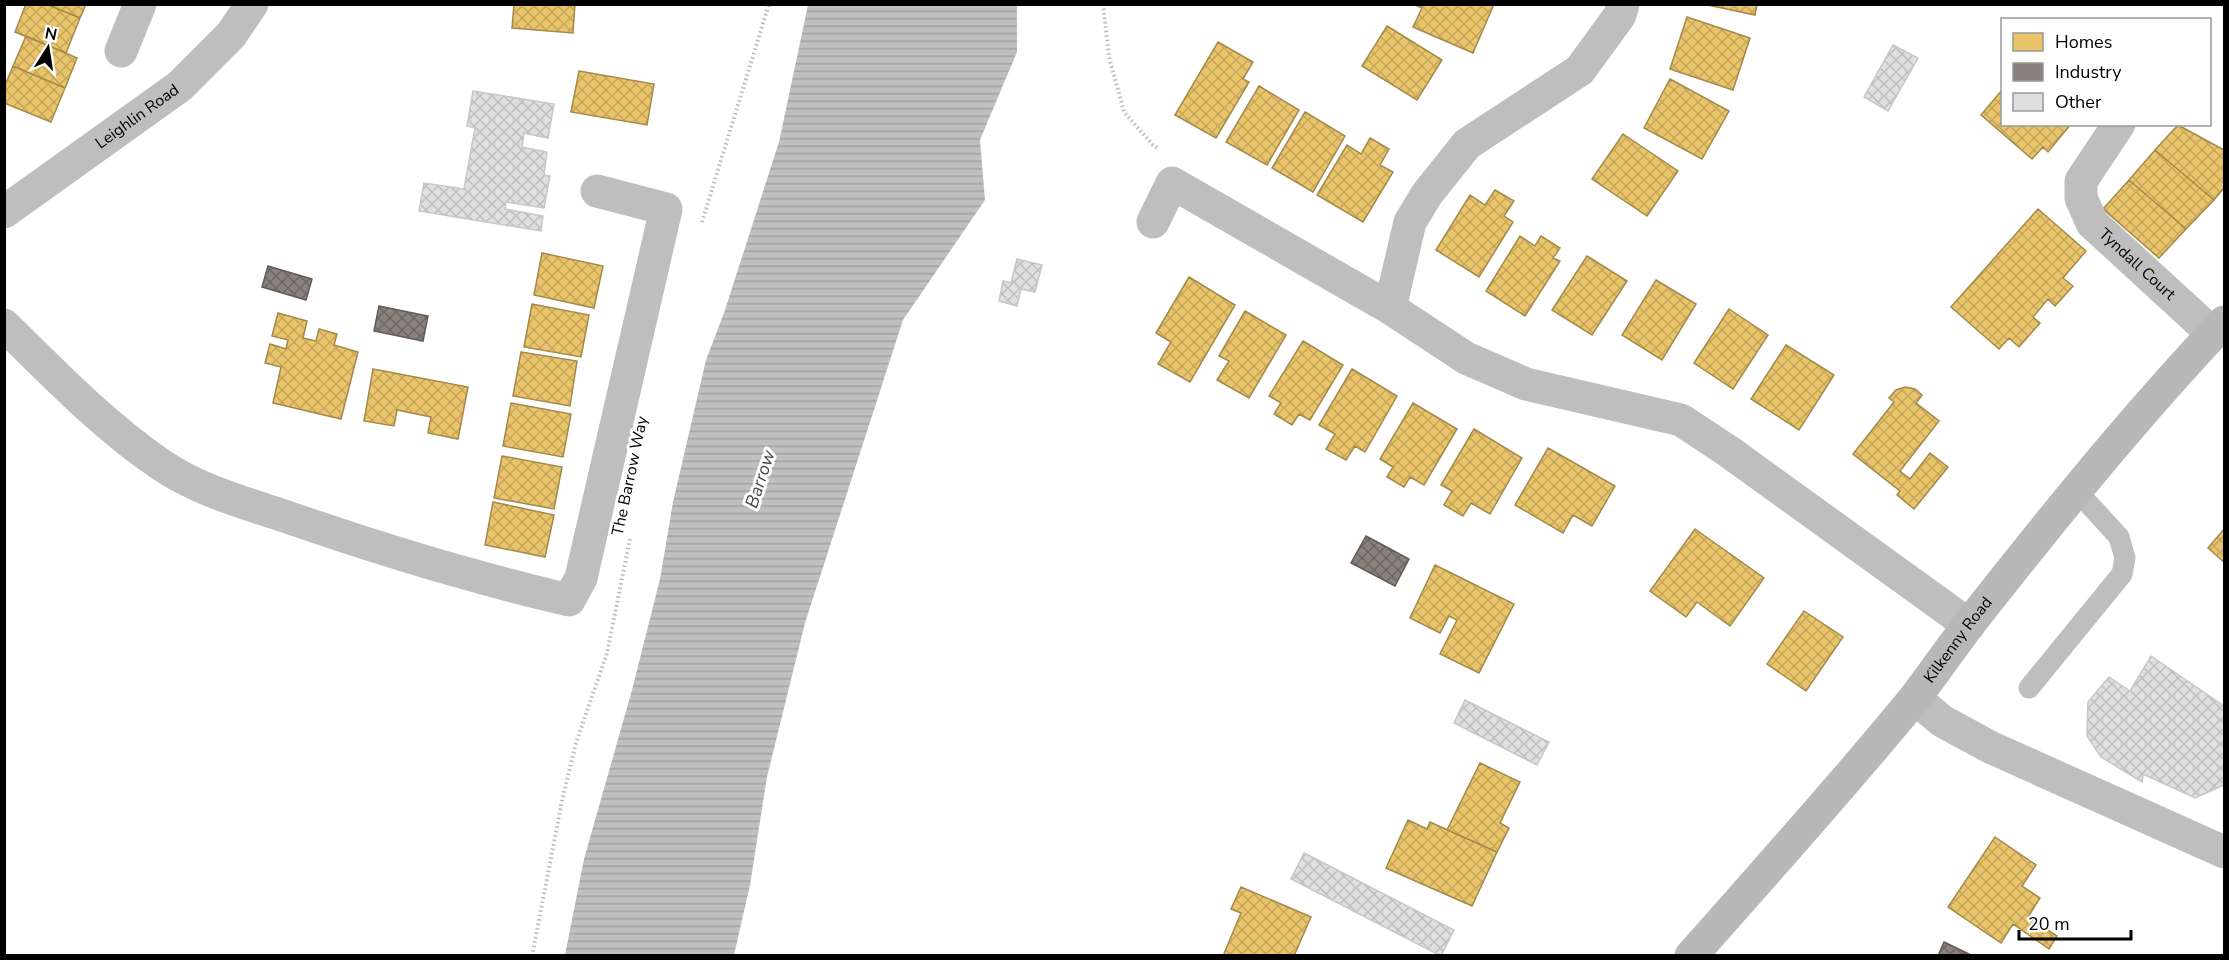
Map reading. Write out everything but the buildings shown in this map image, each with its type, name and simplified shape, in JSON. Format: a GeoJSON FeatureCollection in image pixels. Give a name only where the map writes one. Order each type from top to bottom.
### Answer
{"type":"FeatureCollection","features":[{"type":"Feature","properties":{"kind":"main road","name":"Kilkenny Road"},"geometry":{"type":"LineString","coordinates":[[1691,956],[1800,833],[1914,698],[2076,490],[2182,366],[2219,328]]}},
{"type":"Feature","properties":{"kind":"street"},"geometry":{"type":"LineString","coordinates":[[121,51],[140,4]]}},
{"type":"Feature","properties":{"kind":"street"},"geometry":{"type":"LineString","coordinates":[[1390,308],[1410,222],[1427,194],[1467,144],[1580,70],[1620,15],[1623,4]]}},
{"type":"Feature","properties":{"kind":"street","name":"Leighlin Road"},"geometry":{"type":"LineString","coordinates":[[4,213],[180,86],[231,35],[242,8]]}},
{"type":"Feature","properties":{"kind":"street","name":"Tyndall Court"},"geometry":{"type":"LineString","coordinates":[[2118,126],[2081,181],[2081,198],[2092,223],[2219,328]]}},
{"type":"Feature","properties":{"kind":"street"},"geometry":{"type":"LineString","coordinates":[[1153,222],[1172,183],[1390,308],[1466,358],[1526,384],[1681,420],[1728,451],[1969,625]]}},
{"type":"Feature","properties":{"kind":"street"},"geometry":{"type":"LineString","coordinates":[[4,325],[86,405],[161,465],[208,490],[305,524],[483,580],[569,600],[581,578],[666,208],[597,191]]}},
{"type":"Feature","properties":{"kind":"street"},"geometry":{"type":"LineString","coordinates":[[1914,698],[1942,721],[1990,747],[2224,852]]}},
{"type":"Feature","properties":{"kind":"lane"},"geometry":{"type":"LineString","coordinates":[[2029,688],[2122,574],[2125,558],[2119,537],[2076,490]]}},
{"type":"Feature","properties":{"kind":"path"},"geometry":{"type":"LineString","coordinates":[[700,230],[769,4]]}},
{"type":"Feature","properties":{"kind":"path"},"geometry":{"type":"LineString","coordinates":[[1103,4],[1109,57],[1124,112],[1153,145],[1163,151]]}},
{"type":"Feature","properties":{"kind":"path","name":"The Barrow Way"},"geometry":{"type":"LineString","coordinates":[[532,956],[561,801],[576,743],[607,653],[630,538]]}},
{"type":"Feature","properties":{"kind":"water","name":"Barrow"},"geometry":{"type":"Polygon","coordinates":[[[808,5],[1017,5],[1017,52],[980,140],[985,200],[903,320],[805,623],[767,777],[750,885],[734,955],[565,955],[584,859],[632,690],[660,579],[673,502],[706,360],[724,313],[779,142],[808,5]]]}}]}
